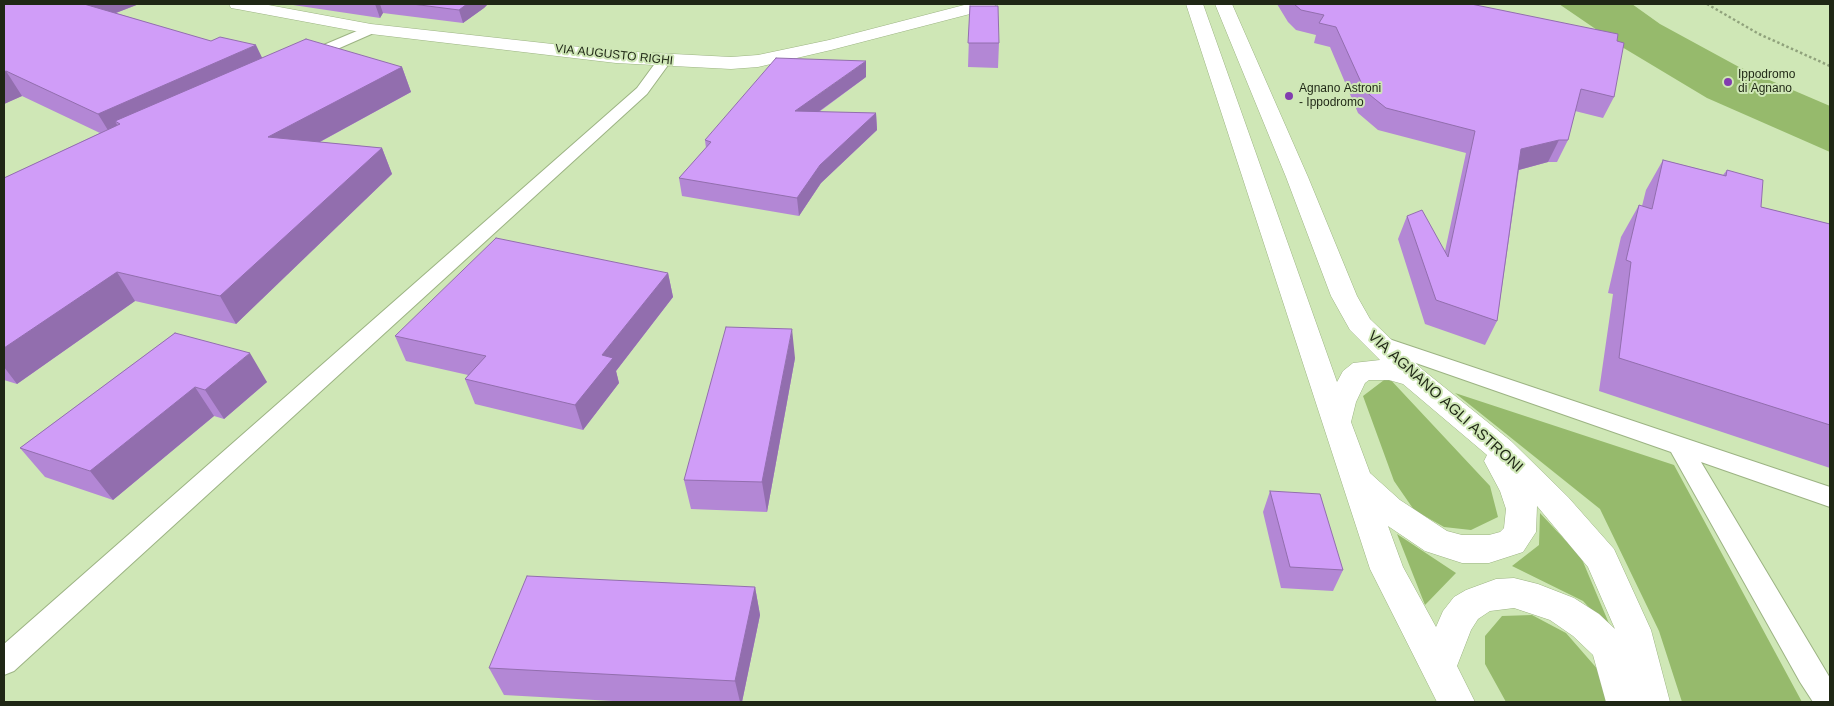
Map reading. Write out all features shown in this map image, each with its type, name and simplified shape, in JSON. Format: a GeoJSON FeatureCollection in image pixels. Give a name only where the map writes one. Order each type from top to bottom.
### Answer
{"type":"FeatureCollection","features":[{"type":"Feature","properties":{"kind":"main road","name":"VIA AUGUSTO RIGHI"},"geometry":{"type":"LineString","coordinates":[[237,4],[371,29],[664,60],[721,63],[758,61],[832,45],[987,4]]}},
{"type":"Feature","properties":{"kind":"main road"},"geometry":{"type":"LineString","coordinates":[[1194,4],[1388,569],[1456,702]]}},
{"type":"Feature","properties":{"kind":"main road","name":"VIA AGNANO AGLI ASTRONI"},"geometry":{"type":"LineString","coordinates":[[1223,4],[1298,177],[1344,296],[1359,324],[1413,377],[1500,450],[1557,506],[1602,559],[1633,630],[1650,702]]}},
{"type":"Feature","properties":{"kind":"main road"},"geometry":{"type":"LineString","coordinates":[[1337,421],[1342,402],[1353,378],[1363,370],[1390,370],[1413,377]]}},
{"type":"Feature","properties":{"kind":"main road"},"geometry":{"type":"LineString","coordinates":[[1358,479],[1389,510],[1437,542],[1462,549],[1489,549],[1511,543],[1520,532],[1522,510],[1505,468],[1473,427]]}},
{"type":"Feature","properties":{"kind":"main road"},"geometry":{"type":"LineString","coordinates":[[1438,666],[1456,622],[1466,608],[1478,600],[1496,594],[1514,593],[1538,599],[1562,609],[1586,625],[1606,644],[1616,665],[1625,702]]}},
{"type":"Feature","properties":{"kind":"lane"},"geometry":{"type":"LineString","coordinates":[[292,64],[371,29]]}},
{"type":"Feature","properties":{"kind":"lane"},"geometry":{"type":"LineString","coordinates":[[4,662],[642,91],[664,60]]}},
{"type":"Feature","properties":{"kind":"lane"},"geometry":{"type":"LineString","coordinates":[[1377,342],[1830,497]]}},
{"type":"Feature","properties":{"kind":"lane"},"geometry":{"type":"LineString","coordinates":[[1679,445],[1810,673],[1830,702]]}},
{"type":"Feature","properties":{"kind":"path"},"geometry":{"type":"LineString","coordinates":[[1707,4],[1759,34],[1830,66]]}},
{"type":"Feature","properties":{"kind":"green space","name":"Ippodromo di Agnano"},"geometry":{"type":"Polygon","coordinates":[[[1559,4],[1632,4],[1660,24],[1739,67],[1830,106],[1830,152],[1707,98],[1622,47],[1559,4]]]}},
{"type":"Feature","properties":{"kind":"green space"},"geometry":{"type":"Polygon","coordinates":[[[1388,377],[1490,486],[1498,517],[1471,530],[1444,527],[1414,510],[1394,481],[1363,396],[1388,377]]]}},
{"type":"Feature","properties":{"kind":"green space"},"geometry":{"type":"Polygon","coordinates":[[[1455,393],[1674,465],[1802,702],[1682,702],[1659,631],[1600,509],[1455,393]]]}},
{"type":"Feature","properties":{"kind":"green space"},"geometry":{"type":"Polygon","coordinates":[[[1540,513],[1581,557],[1613,633],[1583,601],[1512,566],[1539,545],[1540,513]]]}},
{"type":"Feature","properties":{"kind":"green space"},"geometry":{"type":"Polygon","coordinates":[[[1397,534],[1456,573],[1425,605],[1397,534]]]}},
{"type":"Feature","properties":{"kind":"green space"},"geometry":{"type":"Polygon","coordinates":[[[1532,615],[1566,633],[1600,672],[1606,702],[1506,702],[1485,664],[1485,636],[1502,616],[1532,615]]]}},
{"type":"Feature","properties":{"kind":"building"},"geometry":{"type":"Polygon","coordinates":[[[4,4],[84,4],[211,41],[220,37],[256,45],[98,114],[6,71],[4,72],[4,4]]]}},
{"type":"Feature","properties":{"kind":"building"},"geometry":{"type":"Polygon","coordinates":[[[412,4],[467,4],[459,10],[412,4]]]}},
{"type":"Feature","properties":{"kind":"building"},"geometry":{"type":"Polygon","coordinates":[[[1294,4],[1471,4],[1618,34],[1617,41],[1624,43],[1614,97],[1581,89],[1568,140],[1559,140],[1521,149],[1497,321],[1436,300],[1407,216],[1422,210],[1448,257],[1475,131],[1386,108],[1365,91],[1336,27],[1319,23],[1324,15],[1301,10],[1294,4]]]}},
{"type":"Feature","properties":{"kind":"building"},"geometry":{"type":"Polygon","coordinates":[[[970,6],[998,6],[999,43],[968,43],[970,6]]]}},
{"type":"Feature","properties":{"kind":"building"},"geometry":{"type":"Polygon","coordinates":[[[306,39],[402,67],[268,137],[382,148],[220,296],[117,272],[4,348],[4,178],[120,124],[115,121],[306,39]]]}},
{"type":"Feature","properties":{"kind":"building"},"geometry":{"type":"Polygon","coordinates":[[[776,58],[866,61],[795,111],[876,113],[820,165],[797,198],[679,178],[711,142],[705,140],[776,58]]]}},
{"type":"Feature","properties":{"kind":"building"},"geometry":{"type":"Polygon","coordinates":[[[1663,160],[1726,176],[1727,170],[1763,180],[1761,207],[1830,224],[1830,425],[1619,358],[1631,262],[1626,260],[1639,205],[1652,209],[1663,160]]]}},
{"type":"Feature","properties":{"kind":"building"},"geometry":{"type":"Polygon","coordinates":[[[496,238],[668,273],[602,355],[613,358],[575,405],[465,379],[486,356],[395,336],[496,238]]]}},
{"type":"Feature","properties":{"kind":"building"},"geometry":{"type":"Polygon","coordinates":[[[726,327],[792,329],[762,482],[684,480],[726,327]]]}},
{"type":"Feature","properties":{"kind":"building"},"geometry":{"type":"Polygon","coordinates":[[[175,333],[250,353],[205,390],[195,387],[90,471],[20,448],[175,333]]]}},
{"type":"Feature","properties":{"kind":"building"},"geometry":{"type":"Polygon","coordinates":[[[1270,491],[1320,494],[1343,570],[1290,567],[1270,491]]]}},
{"type":"Feature","properties":{"kind":"building"},"geometry":{"type":"Polygon","coordinates":[[[527,576],[755,587],[735,681],[489,668],[527,576]]]}},
{"type":"Feature","properties":{"kind":"place","name":"Ippodromo di Agnano"},"geometry":{"type":"Point","coordinates":[1728,82]}},
{"type":"Feature","properties":{"kind":"place","name":"Agnano Astroni - Ippodromo"},"geometry":{"type":"Point","coordinates":[1289,96]}}]}
